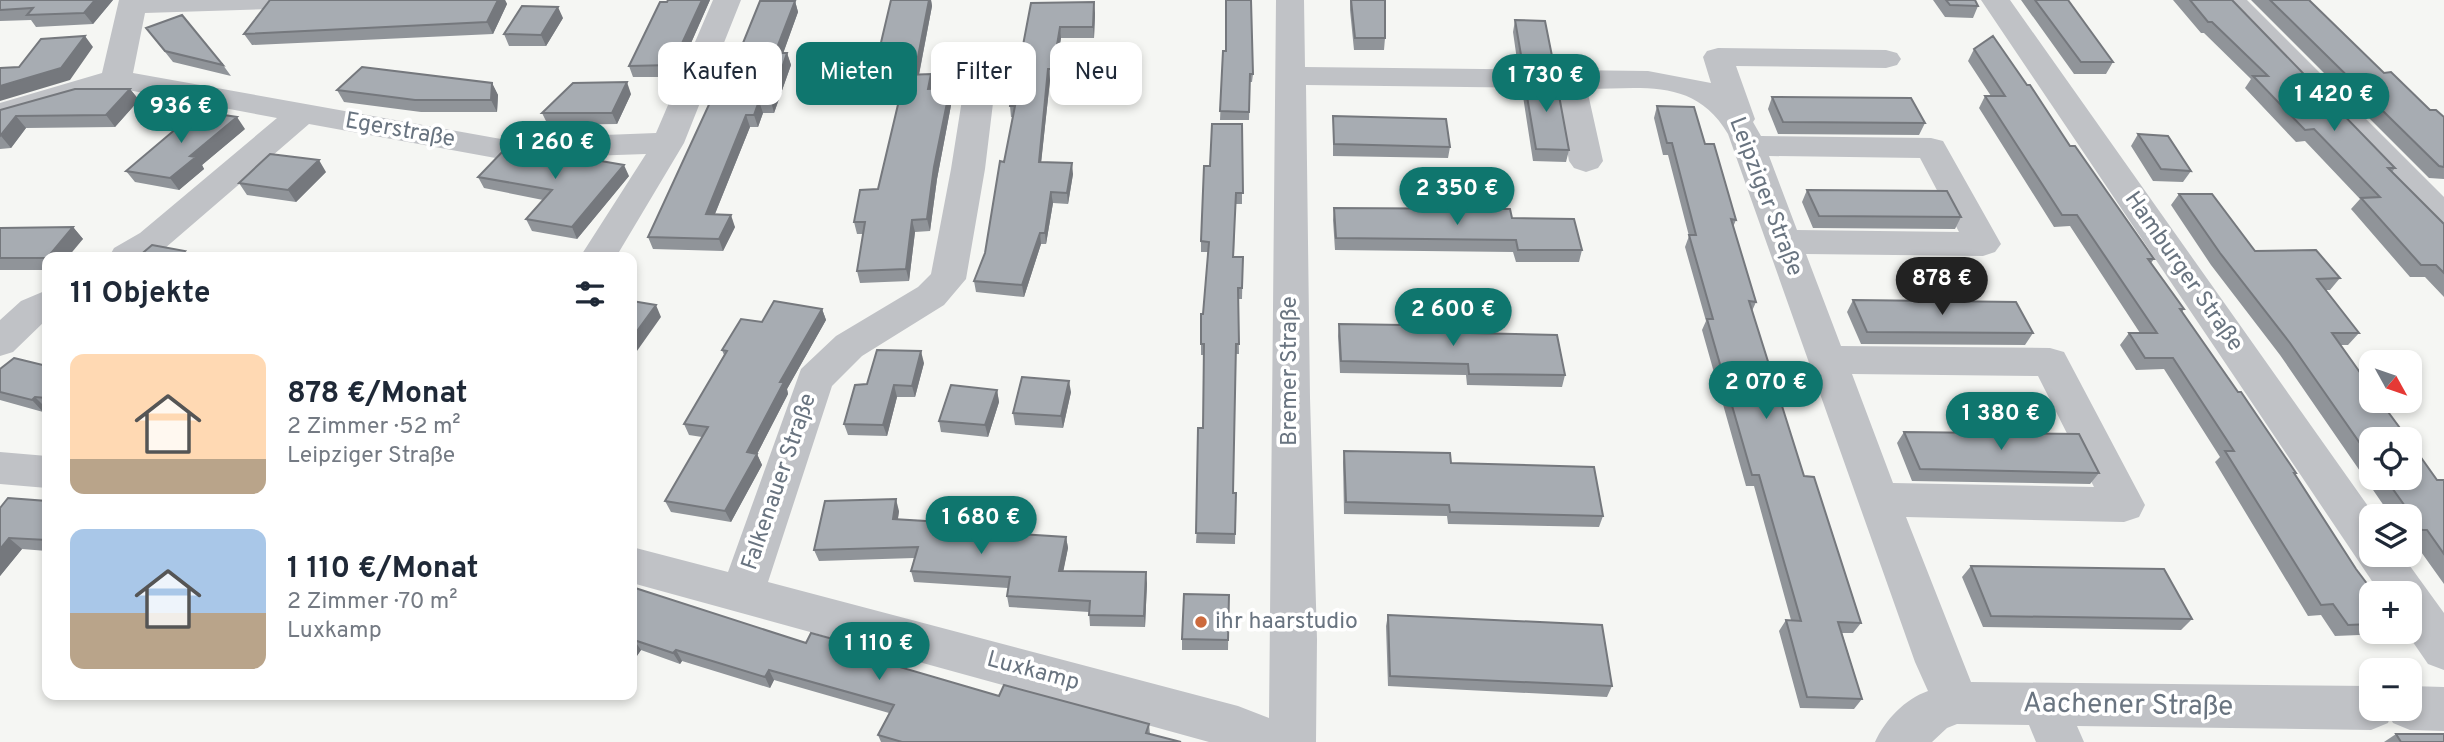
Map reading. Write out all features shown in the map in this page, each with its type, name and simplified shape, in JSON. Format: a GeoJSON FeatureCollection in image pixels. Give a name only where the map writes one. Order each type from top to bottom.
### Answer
{"type":"FeatureCollection","features":[{"type":"Feature","properties":{"kind":"street"},"geometry":{"type":"LineString","coordinates":[[0,113],[116,79],[132,2],[273,0]]}},
{"type":"Feature","properties":{"kind":"street"},"geometry":{"type":"LineString","coordinates":[[601,252],[668,144],[727,0]]}},
{"type":"Feature","properties":{"kind":"street","name":"Bremer Straße"},"geometry":{"type":"LineString","coordinates":[[1290,0],[1292,742]]}},
{"type":"Feature","properties":{"kind":"street","name":"Hamburger Straße"},"geometry":{"type":"LineString","coordinates":[[1995,0],[2359,528]]}},
{"type":"Feature","properties":{"kind":"street"},"geometry":{"type":"LineString","coordinates":[[2231,0],[2444,217]]}},
{"type":"Feature","properties":{"kind":"street"},"geometry":{"type":"LineString","coordinates":[[1784,242],[1983,244],[1931,148],[1746,140],[1718,57],[1886,58]]}},
{"type":"Feature","properties":{"kind":"street","name":"Leipziger Straße"},"geometry":{"type":"LineString","coordinates":[[1292,76],[1648,80],[1684,85],[1713,94],[1731,109],[1746,140],[1938,662],[1957,703]]}},
{"type":"Feature","properties":{"kind":"street","name":"Egerstraße"},"geometry":{"type":"LineString","coordinates":[[116,79],[501,149],[668,144]]}},
{"type":"Feature","properties":{"kind":"street"},"geometry":{"type":"LineString","coordinates":[[1570,79],[1586,161]]}},
{"type":"Feature","properties":{"kind":"street","name":"Falkenauer Straße"},"geometry":{"type":"LineString","coordinates":[[742,594],[815,379],[849,346],[931,296],[948,279],[977,105]]}},
{"type":"Feature","properties":{"kind":"street"},"geometry":{"type":"LineString","coordinates":[[140,249],[301,114]]}},
{"type":"Feature","properties":{"kind":"street"},"geometry":{"type":"LineString","coordinates":[[0,342],[27,306]]}},
{"type":"Feature","properties":{"kind":"street"},"geometry":{"type":"LineString","coordinates":[[1827,360],[2050,362],[2124,505],[1879,500]]}},
{"type":"Feature","properties":{"kind":"street"},"geometry":{"type":"LineString","coordinates":[[0,468],[42,472]]}},
{"type":"Feature","properties":{"kind":"street","name":"Luxkamp"},"geometry":{"type":"LineString","coordinates":[[637,566],[1238,728],[1269,742]]}},
{"type":"Feature","properties":{"kind":"street"},"geometry":{"type":"LineString","coordinates":[[2422,618],[2444,650]]}},
{"type":"Feature","properties":{"kind":"street","name":"Aachener Straße"},"geometry":{"type":"LineString","coordinates":[[1899,742],[1932,711],[1957,703],[2052,724],[2359,709]]}},
{"type":"Feature","properties":{"kind":"street"},"geometry":{"type":"LineString","coordinates":[[2422,708],[2444,709]]}},
{"type":"Feature","properties":{"kind":"building"},"geometry":{"type":"Polygon","coordinates":[[[0,0],[95,0],[84,13],[27,15],[33,8],[0,10],[0,0]]]}},
{"type":"Feature","properties":{"kind":"building"},"geometry":{"type":"Polygon","coordinates":[[[270,0],[498,0],[487,22],[244,34],[270,0]]]}},
{"type":"Feature","properties":{"kind":"building"},"geometry":{"type":"Polygon","coordinates":[[[702,0],[683,42],[658,42],[658,65],[629,66],[660,2],[702,0]]]}},
{"type":"Feature","properties":{"kind":"building"},"geometry":{"type":"Polygon","coordinates":[[[891,0],[929,0],[917,62],[917,42],[881,42],[891,0]]]}},
{"type":"Feature","properties":{"kind":"building"},"geometry":{"type":"Polygon","coordinates":[[[1226,0],[1251,0],[1253,74],[1250,74],[1249,112],[1220,111],[1223,51],[1226,51],[1226,0]]]}},
{"type":"Feature","properties":{"kind":"building"},"geometry":{"type":"Polygon","coordinates":[[[1351,0],[1385,0],[1385,38],[1355,38],[1351,0]]]}},
{"type":"Feature","properties":{"kind":"building"},"geometry":{"type":"Polygon","coordinates":[[[1946,0],[1975,0],[1978,6],[1950,5],[1946,0]]]}},
{"type":"Feature","properties":{"kind":"building"},"geometry":{"type":"Polygon","coordinates":[[[2035,0],[2068,0],[2113,62],[2081,62],[2035,0]]]}},
{"type":"Feature","properties":{"kind":"building"},"geometry":{"type":"Polygon","coordinates":[[[2190,0],[2232,0],[2395,168],[2388,168],[2444,224],[2444,273],[2436,265],[2421,265],[2361,198],[2380,197],[2314,129],[2305,130],[2253,76],[2268,76],[2212,22],[2208,22],[2190,0]]]}},
{"type":"Feature","properties":{"kind":"building"},"geometry":{"type":"Polygon","coordinates":[[[2270,0],[2309,0],[2384,73],[2391,72],[2430,110],[2436,110],[2444,117],[2444,167],[2439,166],[2270,0]]]}},
{"type":"Feature","properties":{"kind":"building"},"geometry":{"type":"Polygon","coordinates":[[[760,1],[795,1],[779,42],[743,42],[760,1]]]}},
{"type":"Feature","properties":{"kind":"building"},"geometry":{"type":"Polygon","coordinates":[[[1094,2],[1093,27],[1060,27],[1058,42],[1050,42],[1050,69],[1039,162],[1072,163],[1067,193],[1051,192],[1045,233],[1040,233],[1022,285],[974,281],[985,253],[1000,161],[1004,162],[1015,106],[1010,105],[1036,105],[1036,42],[1024,42],[1031,3],[1094,2]]]}},
{"type":"Feature","properties":{"kind":"building"},"geometry":{"type":"Polygon","coordinates":[[[522,6],[558,7],[541,35],[504,34],[522,6]]]}},
{"type":"Feature","properties":{"kind":"building"},"geometry":{"type":"Polygon","coordinates":[[[182,15],[223,65],[165,51],[146,28],[182,15]]]}},
{"type":"Feature","properties":{"kind":"building"},"geometry":{"type":"Polygon","coordinates":[[[1515,20],[1545,21],[1552,56],[1521,55],[1515,20]]]}},
{"type":"Feature","properties":{"kind":"building"},"geometry":{"type":"Polygon","coordinates":[[[85,36],[61,68],[0,86],[0,68],[19,67],[41,39],[85,36]]]}},
{"type":"Feature","properties":{"kind":"building"},"geometry":{"type":"Polygon","coordinates":[[[1993,36],[2154,259],[2148,259],[2184,309],[2180,309],[2296,473],[2365,581],[2359,581],[2359,625],[2348,625],[2333,604],[2321,605],[2225,451],[2234,451],[2173,358],[2145,358],[2129,333],[2157,333],[2077,215],[2062,215],[1985,96],[2005,96],[1974,49],[1993,36]]]}},
{"type":"Feature","properties":{"kind":"building"},"geometry":{"type":"Polygon","coordinates":[[[782,53],[787,53],[782,68],[782,53]]]}},
{"type":"Feature","properties":{"kind":"building"},"geometry":{"type":"Polygon","coordinates":[[[362,67],[492,83],[491,100],[415,100],[337,90],[362,67]]]}},
{"type":"Feature","properties":{"kind":"building"},"geometry":{"type":"Polygon","coordinates":[[[931,74],[928,89],[931,89],[931,105],[947,105],[927,219],[912,220],[906,269],[857,271],[865,222],[854,222],[860,190],[878,189],[898,105],[917,105],[917,75],[931,74]]]}},
{"type":"Feature","properties":{"kind":"building"},"geometry":{"type":"Polygon","coordinates":[[[1524,79],[1556,79],[1569,150],[1536,149],[1524,79]]]}},
{"type":"Feature","properties":{"kind":"building"},"geometry":{"type":"Polygon","coordinates":[[[627,82],[612,113],[542,113],[573,83],[627,82]]]}},
{"type":"Feature","properties":{"kind":"building"},"geometry":{"type":"Polygon","coordinates":[[[75,89],[130,89],[106,115],[16,116],[0,136],[0,110],[75,89]]]}},
{"type":"Feature","properties":{"kind":"building"},"geometry":{"type":"Polygon","coordinates":[[[1772,97],[1911,98],[1925,123],[1783,122],[1772,97]]]}},
{"type":"Feature","properties":{"kind":"building"},"geometry":{"type":"Polygon","coordinates":[[[709,105],[758,105],[754,115],[746,115],[706,214],[731,215],[719,239],[648,237],[709,105]]]}},
{"type":"Feature","properties":{"kind":"building"},"geometry":{"type":"Polygon","coordinates":[[[1657,106],[1694,107],[1705,144],[1714,144],[1736,220],[1731,219],[1756,302],[1749,301],[1804,476],[1814,477],[1861,623],[1838,622],[1862,699],[1807,697],[1786,620],[1801,621],[1759,475],[1752,475],[1707,319],[1713,319],[1689,235],[1696,235],[1672,143],[1667,143],[1657,106]]]}},
{"type":"Feature","properties":{"kind":"building"},"geometry":{"type":"Polygon","coordinates":[[[197,111],[237,117],[190,156],[196,157],[170,178],[126,171],[197,111]]]}},
{"type":"Feature","properties":{"kind":"building"},"geometry":{"type":"Polygon","coordinates":[[[1333,116],[1446,119],[1450,147],[1334,144],[1333,116]]]}},
{"type":"Feature","properties":{"kind":"building"},"geometry":{"type":"Polygon","coordinates":[[[1212,124],[1242,124],[1243,193],[1236,193],[1233,257],[1243,257],[1242,288],[1238,288],[1239,344],[1236,344],[1233,493],[1236,493],[1235,534],[1196,533],[1198,428],[1203,428],[1204,344],[1201,344],[1201,314],[1209,242],[1201,241],[1204,166],[1210,166],[1212,124]]]}},
{"type":"Feature","properties":{"kind":"building"},"geometry":{"type":"Polygon","coordinates":[[[2138,134],[2168,136],[2191,171],[2161,169],[2138,134]]]}},
{"type":"Feature","properties":{"kind":"building"},"geometry":{"type":"Polygon","coordinates":[[[505,149],[531,149],[624,165],[572,227],[526,219],[552,190],[478,177],[505,149]]]}},
{"type":"Feature","properties":{"kind":"building"},"geometry":{"type":"Polygon","coordinates":[[[270,154],[319,160],[288,190],[239,183],[270,154]]]}},
{"type":"Feature","properties":{"kind":"building"},"geometry":{"type":"Polygon","coordinates":[[[1807,190],[1947,191],[1961,217],[1819,216],[1807,190]]]}},
{"type":"Feature","properties":{"kind":"building"},"geometry":{"type":"Polygon","coordinates":[[[2179,194],[2212,194],[2255,251],[2316,250],[2340,278],[2317,279],[2359,333],[2332,333],[2359,371],[2359,413],[2389,413],[2399,427],[2359,427],[2359,442],[2290,343],[2220,253],[2179,194]]]}},
{"type":"Feature","properties":{"kind":"building"},"geometry":{"type":"Polygon","coordinates":[[[1334,208],[1510,209],[1512,218],[1574,219],[1582,250],[1518,250],[1516,240],[1336,238],[1334,208]]]}},
{"type":"Feature","properties":{"kind":"building"},"geometry":{"type":"Polygon","coordinates":[[[73,227],[52,252],[42,252],[42,258],[0,258],[0,228],[73,227]]]}},
{"type":"Feature","properties":{"kind":"building"},"geometry":{"type":"Polygon","coordinates":[[[152,245],[185,251],[184,252],[144,252],[152,245]]]}},
{"type":"Feature","properties":{"kind":"building"},"geometry":{"type":"Polygon","coordinates":[[[1853,300],[2016,302],[2033,333],[1867,332],[1853,300]]]}},
{"type":"Feature","properties":{"kind":"building"},"geometry":{"type":"Polygon","coordinates":[[[774,301],[822,309],[780,382],[784,382],[747,452],[757,454],[725,511],[665,501],[708,427],[684,424],[727,351],[722,350],[741,319],[762,322],[774,301]]]}},
{"type":"Feature","properties":{"kind":"building"},"geometry":{"type":"Polygon","coordinates":[[[637,302],[656,305],[637,331],[637,302]]]}},
{"type":"Feature","properties":{"kind":"building"},"geometry":{"type":"Polygon","coordinates":[[[1339,324],[1470,326],[1471,333],[1557,335],[1565,375],[1469,374],[1468,364],[1341,361],[1339,324]]]}},
{"type":"Feature","properties":{"kind":"building"},"geometry":{"type":"Polygon","coordinates":[[[877,350],[921,351],[912,386],[894,385],[883,425],[844,424],[855,385],[867,384],[877,350]]]}},
{"type":"Feature","properties":{"kind":"building"},"geometry":{"type":"Polygon","coordinates":[[[14,358],[42,365],[42,398],[35,397],[32,400],[0,392],[0,369],[14,358]]]}},
{"type":"Feature","properties":{"kind":"building"},"geometry":{"type":"Polygon","coordinates":[[[1022,377],[1069,381],[1061,416],[1013,413],[1022,377]]]}},
{"type":"Feature","properties":{"kind":"building"},"geometry":{"type":"Polygon","coordinates":[[[951,385],[997,390],[985,425],[939,421],[951,385]]]}},
{"type":"Feature","properties":{"kind":"building"},"geometry":{"type":"Polygon","coordinates":[[[1904,432],[2079,434],[2099,473],[1920,469],[1904,432]]]}},
{"type":"Feature","properties":{"kind":"building"},"geometry":{"type":"Polygon","coordinates":[[[1344,451],[1450,453],[1451,463],[1594,467],[1603,516],[1450,512],[1449,505],[1346,502],[1344,451]]]}},
{"type":"Feature","properties":{"kind":"building"},"geometry":{"type":"Polygon","coordinates":[[[2422,459],[2437,480],[2444,480],[2444,554],[2427,530],[2422,530],[2422,504],[2404,504],[2394,490],[2422,490],[2422,459]]]}},
{"type":"Feature","properties":{"kind":"building"},"geometry":{"type":"Polygon","coordinates":[[[8,498],[42,501],[42,540],[9,538],[0,549],[0,508],[8,498]]]}},
{"type":"Feature","properties":{"kind":"building"},"geometry":{"type":"Polygon","coordinates":[[[896,499],[893,519],[975,524],[974,531],[1066,537],[1059,571],[1146,572],[1144,616],[1089,615],[1090,601],[1007,596],[1010,577],[911,571],[918,547],[814,550],[825,501],[896,499]]]}},
{"type":"Feature","properties":{"kind":"building"},"geometry":{"type":"Polygon","coordinates":[[[1971,566],[2164,569],[2192,619],[1991,616],[1971,566]]]}},
{"type":"Feature","properties":{"kind":"building"},"geometry":{"type":"Polygon","coordinates":[[[637,589],[806,643],[811,633],[884,653],[879,661],[999,696],[1004,685],[1149,724],[1146,733],[1181,742],[902,742],[878,735],[894,705],[769,670],[765,677],[676,650],[673,653],[637,641],[637,589]]]}},
{"type":"Feature","properties":{"kind":"building"},"geometry":{"type":"Polygon","coordinates":[[[1184,594],[1229,595],[1228,640],[1182,639],[1184,594]]]}},
{"type":"Feature","properties":{"kind":"building"},"geometry":{"type":"Polygon","coordinates":[[[1388,615],[1602,625],[1612,686],[1390,676],[1388,615]]]}},
{"type":"Feature","properties":{"kind":"building"},"geometry":{"type":"Polygon","coordinates":[[[2396,734],[2444,734],[2444,742],[2401,742],[2396,734]]]}},
{"type":"Feature","properties":{"kind":"place","name":"ihr haarstudio"},"geometry":{"type":"Point","coordinates":[1201,622]}}]}
